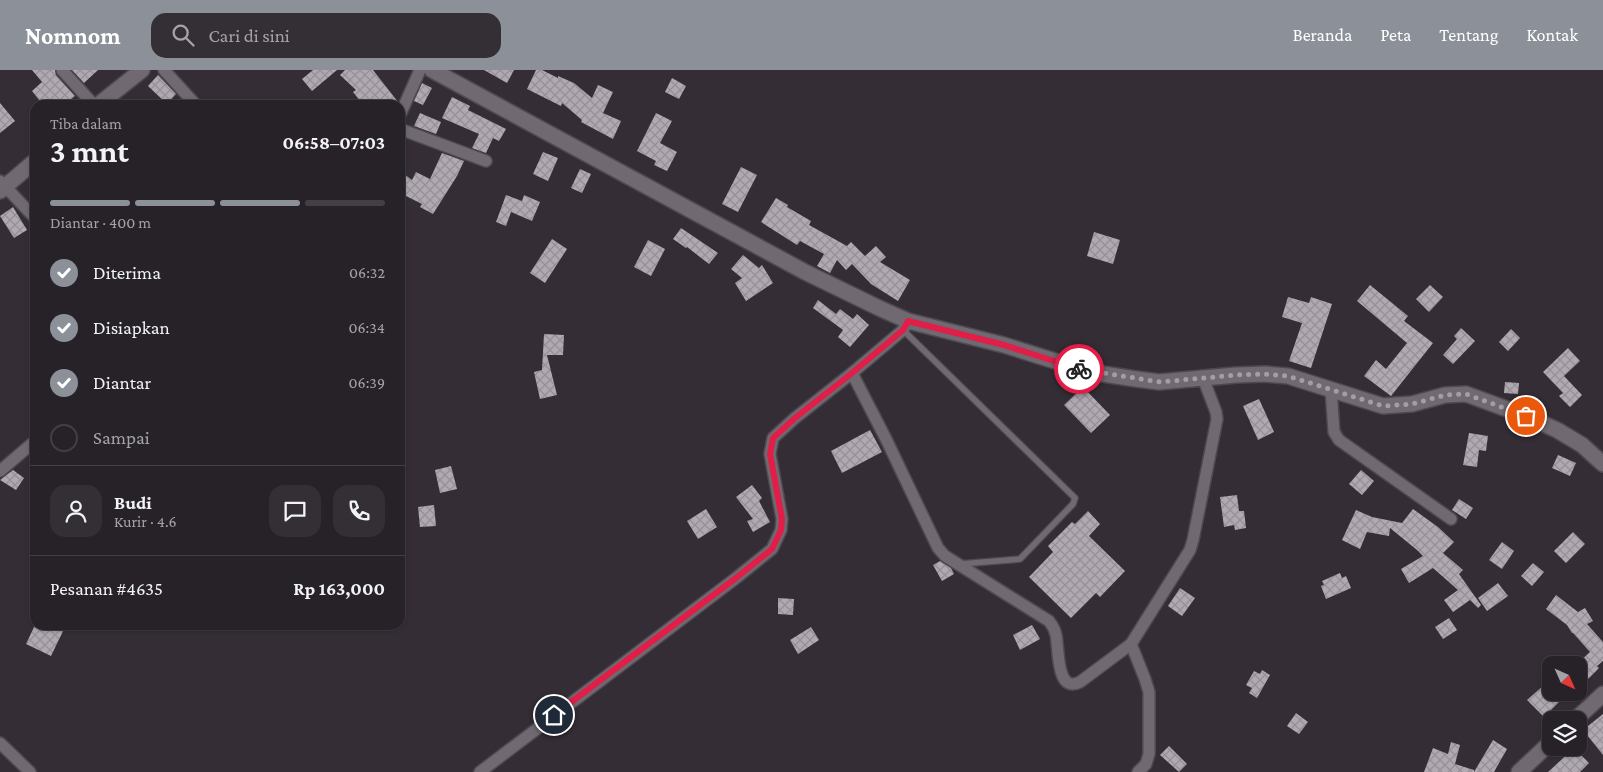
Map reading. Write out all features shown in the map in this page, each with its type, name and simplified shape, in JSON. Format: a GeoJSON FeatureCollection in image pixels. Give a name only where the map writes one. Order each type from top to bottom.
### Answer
{"type":"FeatureCollection","features":[{"type":"Feature","properties":{"kind":"street"},"geometry":{"type":"LineString","coordinates":[[62,70],[89,100]]}},
{"type":"Feature","properties":{"kind":"street"},"geometry":{"type":"LineString","coordinates":[[104,100],[142,70]]}},
{"type":"Feature","properties":{"kind":"street"},"geometry":{"type":"LineString","coordinates":[[164,70],[191,100]]}},
{"type":"Feature","properties":{"kind":"street"},"geometry":{"type":"LineString","coordinates":[[405,104],[420,70]]}},
{"type":"Feature","properties":{"kind":"street"},"geometry":{"type":"LineString","coordinates":[[432,70],[805,272],[879,308],[906,326],[1004,345],[1090,372],[1160,382],[1265,374],[1288,376],[1383,406],[1412,404],[1445,395],[1458,394],[1476,397],[1557,430],[1582,445],[1603,464]]}},
{"type":"Feature","properties":{"kind":"street"},"geometry":{"type":"LineString","coordinates":[[405,131],[486,161]]}},
{"type":"Feature","properties":{"kind":"street"},"geometry":{"type":"LineString","coordinates":[[30,165],[2,186],[30,213]]}},
{"type":"Feature","properties":{"kind":"street"},"geometry":{"type":"LineString","coordinates":[[480,772],[772,549],[781,530],[782,519],[770,454],[773,438],[906,326]]}},
{"type":"Feature","properties":{"kind":"street"},"geometry":{"type":"LineString","coordinates":[[852,373],[886,439],[935,544],[944,556],[1049,621],[1056,634],[1061,674],[1071,684],[1080,682],[1132,644],[1182,565],[1193,540],[1217,419],[1203,378]]}},
{"type":"Feature","properties":{"kind":"street"},"geometry":{"type":"LineString","coordinates":[[1331,389],[1334,432],[1339,440],[1451,519]]}},
{"type":"Feature","properties":{"kind":"street"},"geometry":{"type":"LineString","coordinates":[[0,471],[30,444]]}},
{"type":"Feature","properties":{"kind":"street"},"geometry":{"type":"LineString","coordinates":[[1132,644],[1146,679],[1149,692],[1149,754],[1146,764],[1138,772]]}},
{"type":"Feature","properties":{"kind":"street"},"geometry":{"type":"LineString","coordinates":[[1585,711],[1603,694]]}},
{"type":"Feature","properties":{"kind":"street"},"geometry":{"type":"LineString","coordinates":[[0,743],[30,772]]}},
{"type":"Feature","properties":{"kind":"street"},"geometry":{"type":"LineString","coordinates":[[1519,772],[1542,750]]}},
{"type":"Feature","properties":{"kind":"lane"},"geometry":{"type":"LineString","coordinates":[[906,326],[1075,498],[1073,504],[1020,559],[958,564]]}},
{"type":"Feature","properties":{"kind":"building"},"geometry":{"type":"Polygon","coordinates":[[[32,70],[55,70],[56,75],[75,96],[70,100],[39,100],[32,91],[42,82],[32,70]]]}},
{"type":"Feature","properties":{"kind":"building"},"geometry":{"type":"Polygon","coordinates":[[[72,70],[98,70],[84,83],[72,70]]]}},
{"type":"Feature","properties":{"kind":"building"},"geometry":{"type":"Polygon","coordinates":[[[313,70],[337,70],[312,91],[302,79],[313,70]]]}},
{"type":"Feature","properties":{"kind":"building"},"geometry":{"type":"Polygon","coordinates":[[[345,70],[373,70],[396,100],[359,100],[353,92],[356,90],[340,75],[345,70]]]}},
{"type":"Feature","properties":{"kind":"building"},"geometry":{"type":"Polygon","coordinates":[[[484,70],[514,70],[507,83],[484,70]]]}},
{"type":"Feature","properties":{"kind":"building"},"geometry":{"type":"Polygon","coordinates":[[[536,70],[542,70],[574,83],[592,98],[598,85],[613,92],[603,113],[621,121],[613,139],[581,122],[582,120],[562,103],[561,106],[527,89],[536,70]]]}},
{"type":"Feature","properties":{"kind":"building"},"geometry":{"type":"Polygon","coordinates":[[[158,75],[176,94],[171,100],[163,100],[148,86],[158,75]]]}},
{"type":"Feature","properties":{"kind":"building"},"geometry":{"type":"Polygon","coordinates":[[[672,78],[686,86],[679,99],[665,92],[672,78]]]}},
{"type":"Feature","properties":{"kind":"building"},"geometry":{"type":"Polygon","coordinates":[[[422,83],[432,88],[423,105],[414,101],[422,83]]]}},
{"type":"Feature","properties":{"kind":"building"},"geometry":{"type":"Polygon","coordinates":[[[452,97],[470,106],[468,110],[506,129],[499,141],[493,138],[486,153],[472,148],[479,134],[442,118],[452,97]]]}},
{"type":"Feature","properties":{"kind":"building"},"geometry":{"type":"Polygon","coordinates":[[[0,103],[15,121],[0,133],[0,103]]]}},
{"type":"Feature","properties":{"kind":"building"},"geometry":{"type":"Polygon","coordinates":[[[420,113],[441,122],[436,134],[414,126],[420,113]]]}},
{"type":"Feature","properties":{"kind":"building"},"geometry":{"type":"Polygon","coordinates":[[[656,113],[672,121],[660,143],[677,152],[667,171],[654,165],[656,161],[637,151],[656,113]]]}},
{"type":"Feature","properties":{"kind":"building"},"geometry":{"type":"Polygon","coordinates":[[[543,152],[558,158],[548,181],[533,174],[543,152]]]}},
{"type":"Feature","properties":{"kind":"building"},"geometry":{"type":"Polygon","coordinates":[[[442,153],[464,161],[457,176],[433,214],[420,207],[422,204],[405,196],[405,175],[412,180],[416,172],[430,179],[442,153]]]}},
{"type":"Feature","properties":{"kind":"building"},"geometry":{"type":"Polygon","coordinates":[[[741,167],[757,175],[738,212],[722,204],[741,167]]]}},
{"type":"Feature","properties":{"kind":"building"},"geometry":{"type":"Polygon","coordinates":[[[580,169],[591,174],[582,193],[571,188],[580,169]]]}},
{"type":"Feature","properties":{"kind":"building"},"geometry":{"type":"Polygon","coordinates":[[[506,195],[522,201],[524,195],[540,202],[532,221],[511,212],[506,226],[496,222],[506,195]]]}},
{"type":"Feature","properties":{"kind":"building"},"geometry":{"type":"Polygon","coordinates":[[[776,198],[811,221],[809,225],[847,246],[851,242],[865,256],[876,246],[886,257],[880,262],[910,280],[898,301],[871,284],[852,264],[846,270],[837,260],[830,273],[817,266],[824,254],[800,241],[797,245],[761,222],[776,198]]]}},
{"type":"Feature","properties":{"kind":"building"},"geometry":{"type":"Polygon","coordinates":[[[13,207],[27,230],[14,238],[0,216],[13,207]]]}},
{"type":"Feature","properties":{"kind":"building"},"geometry":{"type":"Polygon","coordinates":[[[681,228],[718,253],[709,264],[673,239],[681,228]]]}},
{"type":"Feature","properties":{"kind":"building"},"geometry":{"type":"Polygon","coordinates":[[[1094,232],[1120,240],[1113,264],[1087,256],[1094,232]]]}},
{"type":"Feature","properties":{"kind":"building"},"geometry":{"type":"Polygon","coordinates":[[[552,239],[567,249],[545,283],[530,273],[552,239]]]}},
{"type":"Feature","properties":{"kind":"building"},"geometry":{"type":"Polygon","coordinates":[[[648,240],[665,249],[651,276],[634,267],[648,240]]]}},
{"type":"Feature","properties":{"kind":"building"},"geometry":{"type":"Polygon","coordinates":[[[743,255],[759,268],[762,265],[773,283],[746,301],[735,283],[742,278],[731,269],[743,255]]]}},
{"type":"Feature","properties":{"kind":"building"},"geometry":{"type":"Polygon","coordinates":[[[1370,285],[1408,316],[1404,321],[1433,343],[1391,396],[1364,376],[1376,360],[1386,369],[1407,343],[1357,301],[1370,285]]]}},
{"type":"Feature","properties":{"kind":"building"},"geometry":{"type":"Polygon","coordinates":[[[1430,285],[1443,297],[1429,312],[1416,299],[1430,285]]]}},
{"type":"Feature","properties":{"kind":"building"},"geometry":{"type":"Polygon","coordinates":[[[1288,297],[1309,303],[1311,297],[1332,304],[1311,368],[1289,361],[1302,323],[1282,317],[1288,297]]]}},
{"type":"Feature","properties":{"kind":"building"},"geometry":{"type":"Polygon","coordinates":[[[818,300],[836,314],[840,309],[853,319],[857,314],[869,325],[850,347],[838,337],[843,330],[813,308],[818,300]]]}},
{"type":"Feature","properties":{"kind":"building"},"geometry":{"type":"Polygon","coordinates":[[[1461,328],[1475,341],[1453,364],[1443,355],[1457,339],[1454,336],[1461,328]]]}},
{"type":"Feature","properties":{"kind":"building"},"geometry":{"type":"Polygon","coordinates":[[[1511,329],[1520,338],[1508,351],[1499,342],[1511,329]]]}},
{"type":"Feature","properties":{"kind":"building"},"geometry":{"type":"Polygon","coordinates":[[[544,334],[564,335],[563,355],[547,355],[557,395],[540,399],[534,372],[542,370],[544,334]]]}},
{"type":"Feature","properties":{"kind":"building"},"geometry":{"type":"Polygon","coordinates":[[[1568,348],[1580,361],[1564,376],[1582,395],[1570,407],[1559,396],[1563,393],[1543,372],[1568,348]]]}},
{"type":"Feature","properties":{"kind":"building"},"geometry":{"type":"Polygon","coordinates":[[[1505,382],[1519,383],[1518,394],[1504,393],[1505,382]]]}},
{"type":"Feature","properties":{"kind":"building"},"geometry":{"type":"Polygon","coordinates":[[[1083,387],[1110,415],[1091,433],[1064,405],[1083,387]]]}},
{"type":"Feature","properties":{"kind":"building"},"geometry":{"type":"Polygon","coordinates":[[[1259,399],[1274,432],[1258,440],[1243,406],[1259,399]]]}},
{"type":"Feature","properties":{"kind":"building"},"geometry":{"type":"Polygon","coordinates":[[[870,430],[882,452],[842,473],[831,451],[870,430]]]}},
{"type":"Feature","properties":{"kind":"building"},"geometry":{"type":"Polygon","coordinates":[[[1469,433],[1488,436],[1486,451],[1479,450],[1477,467],[1463,465],[1469,433]]]}},
{"type":"Feature","properties":{"kind":"building"},"geometry":{"type":"Polygon","coordinates":[[[1558,455],[1576,463],[1570,476],[1552,468],[1558,455]]]}},
{"type":"Feature","properties":{"kind":"building"},"geometry":{"type":"Polygon","coordinates":[[[451,466],[457,489],[440,493],[435,470],[451,466]]]}},
{"type":"Feature","properties":{"kind":"building"},"geometry":{"type":"Polygon","coordinates":[[[13,470],[24,478],[16,490],[0,480],[13,470]]]}},
{"type":"Feature","properties":{"kind":"building"},"geometry":{"type":"Polygon","coordinates":[[[1361,470],[1374,481],[1362,495],[1349,484],[1361,470]]]}},
{"type":"Feature","properties":{"kind":"building"},"geometry":{"type":"Polygon","coordinates":[[[752,485],[762,498],[759,501],[770,522],[753,532],[747,521],[753,519],[736,497],[752,485]]]}},
{"type":"Feature","properties":{"kind":"building"},"geometry":{"type":"Polygon","coordinates":[[[1237,495],[1239,511],[1244,511],[1246,528],[1235,530],[1234,525],[1224,527],[1220,497],[1237,495]]]}},
{"type":"Feature","properties":{"kind":"building"},"geometry":{"type":"Polygon","coordinates":[[[1459,499],[1473,508],[1466,519],[1452,510],[1459,499]]]}},
{"type":"Feature","properties":{"kind":"building"},"geometry":{"type":"Polygon","coordinates":[[[434,505],[436,526],[420,527],[418,507],[434,505]]]}},
{"type":"Feature","properties":{"kind":"building"},"geometry":{"type":"Polygon","coordinates":[[[706,509],[717,527],[698,539],[687,521],[706,509]]]}},
{"type":"Feature","properties":{"kind":"building"},"geometry":{"type":"Polygon","coordinates":[[[1413,509],[1438,527],[1454,542],[1443,553],[1463,570],[1459,574],[1481,605],[1478,608],[1470,600],[1453,612],[1444,600],[1458,590],[1433,568],[1409,583],[1401,569],[1423,556],[1390,528],[1389,536],[1367,532],[1360,549],[1342,540],[1356,510],[1372,517],[1402,523],[1413,509]]]}},
{"type":"Feature","properties":{"kind":"building"},"geometry":{"type":"Polygon","coordinates":[[[1088,511],[1100,524],[1089,536],[1125,571],[1100,597],[1096,593],[1071,618],[1029,577],[1053,552],[1048,546],[1072,522],[1075,524],[1088,511]]]}},
{"type":"Feature","properties":{"kind":"building"},"geometry":{"type":"Polygon","coordinates":[[[1573,532],[1585,544],[1566,563],[1554,551],[1573,532]]]}},
{"type":"Feature","properties":{"kind":"building"},"geometry":{"type":"Polygon","coordinates":[[[1502,542],[1514,551],[1502,569],[1489,560],[1502,542]]]}},
{"type":"Feature","properties":{"kind":"building"},"geometry":{"type":"Polygon","coordinates":[[[940,561],[951,568],[954,574],[942,581],[933,565],[940,561]]]}},
{"type":"Feature","properties":{"kind":"building"},"geometry":{"type":"Polygon","coordinates":[[[1533,563],[1544,572],[1532,586],[1521,576],[1533,563]]]}},
{"type":"Feature","properties":{"kind":"building"},"geometry":{"type":"Polygon","coordinates":[[[1340,573],[1342,578],[1346,576],[1351,588],[1326,599],[1321,586],[1324,585],[1322,581],[1340,573]]]}},
{"type":"Feature","properties":{"kind":"building"},"geometry":{"type":"Polygon","coordinates":[[[1498,583],[1508,596],[1487,611],[1478,598],[1498,583]]]}},
{"type":"Feature","properties":{"kind":"building"},"geometry":{"type":"Polygon","coordinates":[[[1180,588],[1195,598],[1182,616],[1168,606],[1180,588]]]}},
{"type":"Feature","properties":{"kind":"building"},"geometry":{"type":"Polygon","coordinates":[[[1556,595],[1578,612],[1585,608],[1593,621],[1587,624],[1603,642],[1603,661],[1588,679],[1588,656],[1586,656],[1590,652],[1567,625],[1546,609],[1556,595]]]}},
{"type":"Feature","properties":{"kind":"building"},"geometry":{"type":"Polygon","coordinates":[[[778,598],[794,599],[793,615],[778,614],[778,598]]]}},
{"type":"Feature","properties":{"kind":"building"},"geometry":{"type":"Polygon","coordinates":[[[1449,618],[1457,630],[1443,639],[1435,627],[1449,618]]]}},
{"type":"Feature","properties":{"kind":"building"},"geometry":{"type":"Polygon","coordinates":[[[1032,625],[1040,639],[1020,650],[1013,635],[1032,625]]]}},
{"type":"Feature","properties":{"kind":"building"},"geometry":{"type":"Polygon","coordinates":[[[811,627],[819,640],[798,654],[790,640],[811,627]]]}},
{"type":"Feature","properties":{"kind":"building"},"geometry":{"type":"Polygon","coordinates":[[[33,630],[64,630],[51,656],[26,644],[33,630]]]}},
{"type":"Feature","properties":{"kind":"building"},"geometry":{"type":"Polygon","coordinates":[[[1262,670],[1270,675],[1257,698],[1249,693],[1252,688],[1246,685],[1254,671],[1260,674],[1262,670]]]}},
{"type":"Feature","properties":{"kind":"building"},"geometry":{"type":"Polygon","coordinates":[[[1542,687],[1542,701],[1560,701],[1550,711],[1542,711],[1542,715],[1527,700],[1542,687]]]}},
{"type":"Feature","properties":{"kind":"building"},"geometry":{"type":"Polygon","coordinates":[[[1296,713],[1308,722],[1299,734],[1287,726],[1296,713]]]}},
{"type":"Feature","properties":{"kind":"building"},"geometry":{"type":"Polygon","coordinates":[[[1603,714],[1603,755],[1587,735],[1587,727],[1603,714]]]}},
{"type":"Feature","properties":{"kind":"building"},"geometry":{"type":"Polygon","coordinates":[[[1493,740],[1507,749],[1494,772],[1474,772],[1493,740]]]}},
{"type":"Feature","properties":{"kind":"building"},"geometry":{"type":"Polygon","coordinates":[[[1451,742],[1460,745],[1455,764],[1474,770],[1474,772],[1424,772],[1433,748],[1448,754],[1451,742]]]}},
{"type":"Feature","properties":{"kind":"building"},"geometry":{"type":"Polygon","coordinates":[[[1169,746],[1187,764],[1179,772],[1160,755],[1169,746]]]}},
{"type":"Feature","properties":{"kind":"building"},"geometry":{"type":"Polygon","coordinates":[[[1565,756],[1582,756],[1589,763],[1580,772],[1548,772],[1565,756]]]}},
{"type":"Feature","properties":{"kind":"way so far"},"geometry":{"type":"LineString","coordinates":[[1079,369],[1160,382],[1236,375],[1265,374],[1288,376],[1383,406],[1412,404],[1429,401],[1445,395],[1466,394],[1526,416]]}},
{"type":"Feature","properties":{"kind":"route"},"geometry":{"type":"LineString","coordinates":[[554,715],[772,549],[779,538],[782,519],[771,467],[770,446],[773,438],[903,330],[908,321],[1004,345],[1079,369]]}}]}
